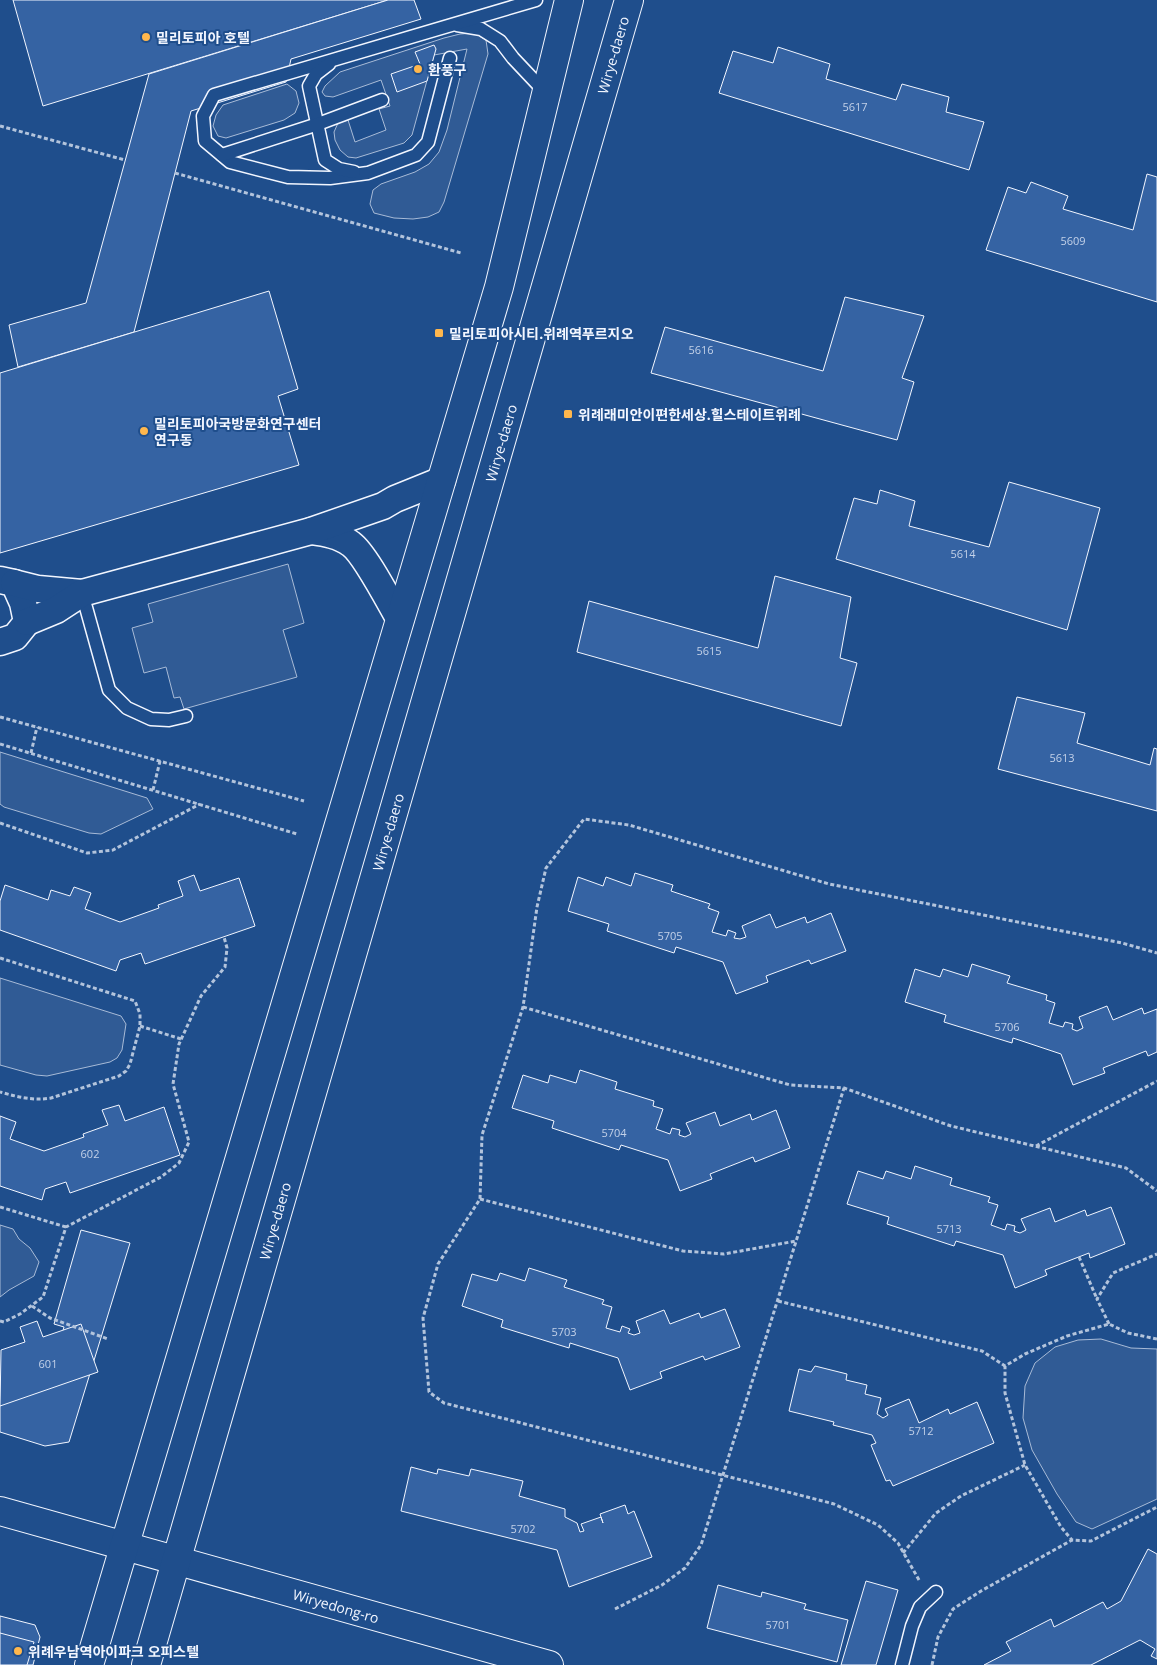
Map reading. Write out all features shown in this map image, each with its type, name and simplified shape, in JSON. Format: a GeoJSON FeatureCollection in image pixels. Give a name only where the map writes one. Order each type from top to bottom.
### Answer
{"type":"FeatureCollection","features":[{"type":"Feature","properties":{"kind":"main road"},"geometry":{"type":"LineString","coordinates":[[89,1665],[123,1545],[500,287],[569,0]]}},
{"type":"Feature","properties":{"kind":"main road","name":"Wirye-daero"},"geometry":{"type":"LineString","coordinates":[[146,1665],[629,0]]}},
{"type":"Feature","properties":{"kind":"main road","name":"Wiryedong-ro"},"geometry":{"type":"LineString","coordinates":[[0,1512],[549,1665]]}},
{"type":"Feature","properties":{"kind":"street"},"geometry":{"type":"LineString","coordinates":[[0,642],[15,637],[27,622],[56,610],[82,593],[310,531],[383,506],[395,499],[442,480]]}},
{"type":"Feature","properties":{"kind":"street"},"geometry":{"type":"LineString","coordinates":[[310,531],[336,536],[353,545],[367,564],[400,620]]}},
{"type":"Feature","properties":{"kind":"street"},"geometry":{"type":"LineString","coordinates":[[7,582],[38,589],[82,593]]}},
{"type":"Feature","properties":{"kind":"street"},"geometry":{"type":"LineString","coordinates":[[7,582],[23,603],[27,622]]}},
{"type":"Feature","properties":{"kind":"lane"},"geometry":{"type":"LineString","coordinates":[[450,58],[428,142],[416,155],[368,173],[330,178],[288,177],[230,162],[205,141],[203,116],[214,95],[536,0]]}},
{"type":"Feature","properties":{"kind":"lane"},"geometry":{"type":"LineString","coordinates":[[454,24],[481,29],[500,41],[513,58],[547,94]]}},
{"type":"Feature","properties":{"kind":"lane"},"geometry":{"type":"LineString","coordinates":[[335,59],[316,74],[309,86],[326,160],[338,169],[368,173]]}},
{"type":"Feature","properties":{"kind":"lane"},"geometry":{"type":"LineString","coordinates":[[222,155],[318,124],[382,100]]}},
{"type":"Feature","properties":{"kind":"lane"},"geometry":{"type":"LineString","coordinates":[[288,177],[308,173],[326,160]]}},
{"type":"Feature","properties":{"kind":"lane"},"geometry":{"type":"LineString","coordinates":[[82,593],[109,690],[127,708],[150,719],[169,720],[186,716]]}},
{"type":"Feature","properties":{"kind":"lane"},"geometry":{"type":"LineString","coordinates":[[902,1665],[912,1626],[920,1608],[933,1595]]}},
{"type":"Feature","properties":{"kind":"path"},"geometry":{"type":"LineString","coordinates":[[0,126],[125,160]]}},
{"type":"Feature","properties":{"kind":"path"},"geometry":{"type":"LineString","coordinates":[[175,173],[461,253]]}},
{"type":"Feature","properties":{"kind":"path"},"geometry":{"type":"LineString","coordinates":[[0,717],[304,801]]}},
{"type":"Feature","properties":{"kind":"path"},"geometry":{"type":"LineString","coordinates":[[31,753],[38,727]]}},
{"type":"Feature","properties":{"kind":"path"},"geometry":{"type":"LineString","coordinates":[[0,744],[297,834]]}},
{"type":"Feature","properties":{"kind":"path"},"geometry":{"type":"LineString","coordinates":[[153,790],[160,761]]}},
{"type":"Feature","properties":{"kind":"path"},"geometry":{"type":"LineString","coordinates":[[0,823],[87,853],[113,850],[200,804]]}},
{"type":"Feature","properties":{"kind":"path"},"geometry":{"type":"LineString","coordinates":[[933,1595],[898,1543],[878,1525],[834,1504],[444,1404],[429,1392],[423,1318],[438,1264],[480,1199],[482,1135],[523,1007],[537,907],[546,868],[584,819],[629,825],[829,884],[1122,943],[1157,953]]}},
{"type":"Feature","properties":{"kind":"path"},"geometry":{"type":"LineString","coordinates":[[0,1321],[4,1322],[20,1314],[43,1298],[66,1227],[161,1176],[179,1163],[189,1142],[173,1084],[181,1039],[201,996],[226,967],[227,948],[224,936]]}},
{"type":"Feature","properties":{"kind":"path"},"geometry":{"type":"LineString","coordinates":[[0,958],[135,1001],[140,1014],[140,1026],[130,1064],[119,1076],[41,1100],[24,1099],[0,1092]]}},
{"type":"Feature","properties":{"kind":"path"},"geometry":{"type":"LineString","coordinates":[[523,1007],[790,1085],[844,1088],[951,1126],[1126,1168],[1157,1192]]}},
{"type":"Feature","properties":{"kind":"path"},"geometry":{"type":"LineString","coordinates":[[140,1026],[181,1039]]}},
{"type":"Feature","properties":{"kind":"path"},"geometry":{"type":"LineString","coordinates":[[1035,1146],[1157,1081]]}},
{"type":"Feature","properties":{"kind":"path"},"geometry":{"type":"LineString","coordinates":[[615,1608],[662,1585],[685,1568],[701,1545],[844,1088]]}},
{"type":"Feature","properties":{"kind":"path"},"geometry":{"type":"LineString","coordinates":[[480,1199],[683,1251],[724,1254],[796,1241]]}},
{"type":"Feature","properties":{"kind":"path"},"geometry":{"type":"LineString","coordinates":[[0,1207],[66,1227]]}},
{"type":"Feature","properties":{"kind":"path"},"geometry":{"type":"LineString","coordinates":[[1097,1299],[1113,1273],[1157,1254]]}},
{"type":"Feature","properties":{"kind":"path"},"geometry":{"type":"LineString","coordinates":[[1079,1257],[1109,1324],[1128,1333],[1157,1339]]}},
{"type":"Feature","properties":{"kind":"path"},"geometry":{"type":"LineString","coordinates":[[778,1301],[982,1351],[1005,1366]]}},
{"type":"Feature","properties":{"kind":"path"},"geometry":{"type":"LineString","coordinates":[[32,1306],[50,1318],[108,1339]]}},
{"type":"Feature","properties":{"kind":"path"},"geometry":{"type":"LineString","coordinates":[[1005,1366],[1025,1354],[1067,1336],[1109,1324]]}},
{"type":"Feature","properties":{"kind":"path"},"geometry":{"type":"LineString","coordinates":[[1005,1366],[1005,1393],[1025,1465],[1061,1527],[1072,1540]]}},
{"type":"Feature","properties":{"kind":"path"},"geometry":{"type":"LineString","coordinates":[[903,1553],[936,1513],[961,1496],[1025,1465]]}},
{"type":"Feature","properties":{"kind":"path"},"geometry":{"type":"LineString","coordinates":[[932,1665],[938,1637],[953,1609],[981,1591],[1072,1540],[1091,1541],[1157,1507]]}},
{"type":"Feature","properties":{"kind":"shaded area"},"geometry":{"type":"Polygon","coordinates":[[[474,33],[486,40],[488,54],[444,202],[439,212],[428,217],[413,219],[394,218],[374,213],[370,204],[373,190],[381,184],[415,172],[429,164],[439,152],[447,130],[467,49],[434,55],[412,135],[404,143],[356,158],[348,157],[340,150],[335,140],[334,132],[338,123],[348,120],[355,142],[386,130],[379,109],[390,106],[381,80],[333,97],[325,96],[322,92],[325,86],[340,72],[444,38],[474,33]]]}},
{"type":"Feature","properties":{"kind":"shaded area"},"geometry":{"type":"Polygon","coordinates":[[[287,84],[296,91],[299,103],[295,113],[284,120],[226,138],[218,136],[213,126],[216,115],[223,105],[287,84]]]}},
{"type":"Feature","properties":{"kind":"shaded area"},"geometry":{"type":"Polygon","coordinates":[[[288,564],[304,623],[283,630],[297,677],[184,709],[180,697],[174,698],[166,667],[144,673],[132,628],[153,622],[148,604],[288,564]]]}},
{"type":"Feature","properties":{"kind":"shaded area"},"geometry":{"type":"Polygon","coordinates":[[[0,752],[147,798],[153,809],[101,834],[89,833],[4,807],[0,804],[0,752]]]}},
{"type":"Feature","properties":{"kind":"shaded area"},"geometry":{"type":"Polygon","coordinates":[[[0,978],[121,1016],[126,1024],[122,1050],[117,1058],[110,1062],[47,1076],[36,1075],[0,1065],[0,978]]]}},
{"type":"Feature","properties":{"kind":"shaded area"},"geometry":{"type":"Polygon","coordinates":[[[0,1225],[13,1229],[19,1239],[30,1248],[39,1262],[34,1276],[0,1297],[0,1225]]]}},
{"type":"Feature","properties":{"kind":"shaded area"},"geometry":{"type":"Polygon","coordinates":[[[1101,1339],[1131,1348],[1157,1349],[1157,1499],[1092,1529],[1076,1522],[1057,1494],[1032,1450],[1023,1418],[1025,1386],[1035,1363],[1055,1347],[1078,1340],[1101,1339]]]}},
{"type":"Feature","properties":{"kind":"building","name":"밀리토피아 호텔"},"geometry":{"type":"Polygon","coordinates":[[[13,0],[388,0],[43,106],[13,0]]]}},
{"type":"Feature","properties":{"kind":"building"},"geometry":{"type":"Polygon","coordinates":[[[388,0],[414,0],[421,19],[291,59],[286,82],[191,111],[134,332],[18,367],[9,325],[86,303],[149,74],[388,0]]]}},
{"type":"Feature","properties":{"kind":"building","name":"환풍구"},"geometry":{"type":"Polygon","coordinates":[[[434,45],[436,49],[427,81],[397,92],[391,74],[420,64],[415,52],[434,45]]]}},
{"type":"Feature","properties":{"kind":"building"},"geometry":{"type":"Polygon","coordinates":[[[778,47],[830,64],[826,79],[896,100],[902,84],[949,97],[946,112],[984,122],[969,170],[719,93],[733,51],[773,63],[778,47]]]}},
{"type":"Feature","properties":{"kind":"building"},"geometry":{"type":"Polygon","coordinates":[[[1147,174],[1157,177],[1157,302],[986,250],[1008,187],[1026,193],[1031,182],[1068,196],[1063,209],[1133,230],[1147,174]]]}},
{"type":"Feature","properties":{"kind":"building","name":"밀리토피아국방문화연구센터 연구동"},"geometry":{"type":"Polygon","coordinates":[[[269,291],[298,389],[278,396],[299,465],[0,553],[0,373],[269,291]]]}},
{"type":"Feature","properties":{"kind":"building"},"geometry":{"type":"Polygon","coordinates":[[[845,297],[924,316],[902,378],[914,382],[897,440],[651,373],[665,327],[823,371],[845,297]]]}},
{"type":"Feature","properties":{"kind":"building"},"geometry":{"type":"Polygon","coordinates":[[[1009,482],[1100,508],[1067,630],[836,559],[854,498],[877,504],[880,490],[915,501],[909,526],[989,547],[1009,482]]]}},
{"type":"Feature","properties":{"kind":"building"},"geometry":{"type":"Polygon","coordinates":[[[775,576],[851,597],[840,658],[857,663],[841,726],[577,652],[589,601],[758,648],[775,576]]]}},
{"type":"Feature","properties":{"kind":"building"},"geometry":{"type":"Polygon","coordinates":[[[1017,697],[1085,713],[1077,743],[1150,765],[1154,748],[1157,749],[1157,811],[998,769],[1017,697]]]}},
{"type":"Feature","properties":{"kind":"building"},"geometry":{"type":"Polygon","coordinates":[[[635,873],[673,885],[671,891],[710,904],[708,908],[719,912],[712,932],[726,936],[728,930],[736,933],[734,938],[746,937],[742,926],[770,914],[776,928],[805,917],[807,923],[831,913],[846,951],[811,964],[809,960],[766,976],[768,982],[736,994],[723,962],[676,947],[674,953],[607,931],[609,924],[568,911],[578,877],[603,886],[606,877],[631,886],[635,873]]]}},
{"type":"Feature","properties":{"kind":"building"},"geometry":{"type":"Polygon","coordinates":[[[194,875],[200,891],[239,878],[255,926],[145,964],[141,953],[120,960],[116,971],[0,930],[0,901],[5,885],[48,900],[51,890],[70,896],[74,887],[91,893],[85,909],[120,922],[159,908],[158,905],[183,896],[178,881],[194,875]]]}},
{"type":"Feature","properties":{"kind":"building"},"geometry":{"type":"Polygon","coordinates":[[[972,964],[1010,976],[1007,983],[1047,995],[1046,1000],[1055,1003],[1049,1023],[1063,1027],[1065,1022],[1073,1024],[1072,1029],[1077,1031],[1083,1028],[1079,1017],[1107,1006],[1113,1020],[1142,1008],[1144,1014],[1157,1009],[1157,1052],[1148,1056],[1146,1051],[1103,1068],[1105,1073],[1073,1085],[1061,1054],[1013,1038],[1012,1043],[944,1022],[946,1015],[905,1002],[915,969],[940,977],[943,969],[968,977],[972,964]]]}},
{"type":"Feature","properties":{"kind":"building"},"geometry":{"type":"Polygon","coordinates":[[[580,1070],[617,1082],[615,1089],[654,1101],[653,1106],[663,1109],[656,1129],[670,1134],[672,1128],[680,1130],[679,1135],[685,1137],[691,1134],[686,1123],[715,1112],[720,1126],[750,1114],[752,1120],[776,1110],[790,1148],[755,1162],[753,1157],[710,1174],[712,1179],[680,1191],[668,1160],[621,1145],[619,1150],[552,1128],[554,1121],[512,1108],[523,1075],[548,1083],[550,1075],[576,1083],[580,1070]]]}},
{"type":"Feature","properties":{"kind":"building"},"geometry":{"type":"Polygon","coordinates":[[[119,1105],[125,1121],[164,1107],[180,1155],[70,1193],[66,1182],[45,1189],[42,1200],[0,1186],[0,1116],[16,1122],[10,1139],[44,1151],[84,1137],[83,1134],[108,1125],[102,1110],[119,1105]]]}},
{"type":"Feature","properties":{"kind":"building"},"geometry":{"type":"Polygon","coordinates":[[[915,1166],[952,1178],[950,1185],[990,1197],[988,1202],[998,1205],[991,1225],[1005,1230],[1007,1224],[1015,1226],[1014,1231],[1020,1233],[1026,1230],[1021,1219],[1050,1208],[1055,1222],[1085,1210],[1087,1216],[1111,1207],[1125,1244],[1090,1258],[1089,1253],[1045,1270],[1047,1275],[1015,1288],[1003,1255],[956,1241],[954,1246],[887,1224],[889,1217],[847,1204],[858,1171],[883,1179],[886,1171],[911,1179],[915,1166]]]}},
{"type":"Feature","properties":{"kind":"building"},"geometry":{"type":"Polygon","coordinates":[[[81,1230],[130,1243],[69,1442],[45,1446],[0,1432],[0,1379],[35,1391],[47,1386],[64,1327],[54,1324],[81,1230]]]}},
{"type":"Feature","properties":{"kind":"building"},"geometry":{"type":"Polygon","coordinates":[[[529,1268],[567,1280],[564,1287],[604,1300],[602,1304],[612,1307],[606,1328],[620,1332],[622,1326],[630,1329],[628,1333],[634,1335],[640,1333],[636,1321],[664,1310],[670,1324],[699,1313],[701,1318],[725,1309],[740,1347],[705,1360],[703,1356],[660,1372],[662,1378],[630,1390],[618,1358],[570,1343],[569,1348],[501,1327],[503,1320],[462,1306],[472,1274],[497,1281],[500,1273],[525,1281],[529,1268]]]}},
{"type":"Feature","properties":{"kind":"building"},"geometry":{"type":"Polygon","coordinates":[[[37,1321],[43,1337],[81,1324],[98,1372],[0,1406],[1,1350],[25,1342],[20,1327],[37,1321]]]}},
{"type":"Feature","properties":{"kind":"building"},"geometry":{"type":"Polygon","coordinates":[[[815,1366],[847,1374],[846,1380],[867,1385],[865,1394],[881,1398],[877,1414],[883,1418],[888,1415],[885,1409],[909,1399],[919,1423],[948,1409],[950,1414],[977,1402],[994,1443],[893,1486],[890,1480],[886,1481],[871,1445],[876,1443],[872,1435],[833,1425],[834,1422],[789,1411],[799,1369],[811,1372],[815,1366]]]}},
{"type":"Feature","properties":{"kind":"building"},"geometry":{"type":"Polygon","coordinates":[[[411,1467],[437,1474],[438,1469],[469,1476],[471,1469],[523,1481],[519,1496],[565,1509],[565,1517],[577,1523],[580,1532],[584,1531],[581,1524],[601,1517],[600,1514],[625,1505],[628,1514],[634,1511],[652,1557],[569,1587],[557,1550],[401,1511],[411,1467]]]}},
{"type":"Feature","properties":{"kind":"building"},"geometry":{"type":"Polygon","coordinates":[[[1148,1549],[1157,1554],[1157,1659],[1151,1656],[1155,1649],[1140,1640],[1091,1665],[984,1665],[1011,1651],[1006,1642],[1051,1619],[1054,1627],[1103,1602],[1107,1609],[1121,1601],[1148,1549]]]}},
{"type":"Feature","properties":{"kind":"building"},"geometry":{"type":"Polygon","coordinates":[[[866,1581],[898,1590],[876,1665],[841,1665],[866,1581]]]}},
{"type":"Feature","properties":{"kind":"building"},"geometry":{"type":"Polygon","coordinates":[[[718,1585],[761,1597],[762,1592],[806,1604],[804,1609],[848,1620],[837,1662],[707,1628],[718,1585]]]}},
{"type":"Feature","properties":{"kind":"building","name":"위례우남역아이파크 오피스텔"},"geometry":{"type":"Polygon","coordinates":[[[0,1616],[35,1625],[40,1637],[33,1665],[0,1665],[0,1616]]]}},
{"type":"Feature","properties":{"kind":"building"},"geometry":{"type":"Polygon","coordinates":[[[0,1633],[34,1642],[27,1665],[0,1665],[0,1633]]]}},
{"type":"Feature","properties":{"kind":"place","name":"밀리토피아 호텔"},"geometry":{"type":"Point","coordinates":[146,37]}},
{"type":"Feature","properties":{"kind":"place","name":"환풍구"},"geometry":{"type":"Point","coordinates":[418,69]}},
{"type":"Feature","properties":{"kind":"place","name":"밀리토피아시티.위례역푸르지오"},"geometry":{"type":"Point","coordinates":[439,333]}},
{"type":"Feature","properties":{"kind":"place","name":"위례래미안이편한세상.힐스테이트위례"},"geometry":{"type":"Point","coordinates":[568,414]}},
{"type":"Feature","properties":{"kind":"place","name":"밀리토피아국방문화연구센터 연구동"},"geometry":{"type":"Point","coordinates":[144,431]}},
{"type":"Feature","properties":{"kind":"place","name":"위례우남역아이파크 오피스텔"},"geometry":{"type":"Point","coordinates":[18,1651]}}]}
